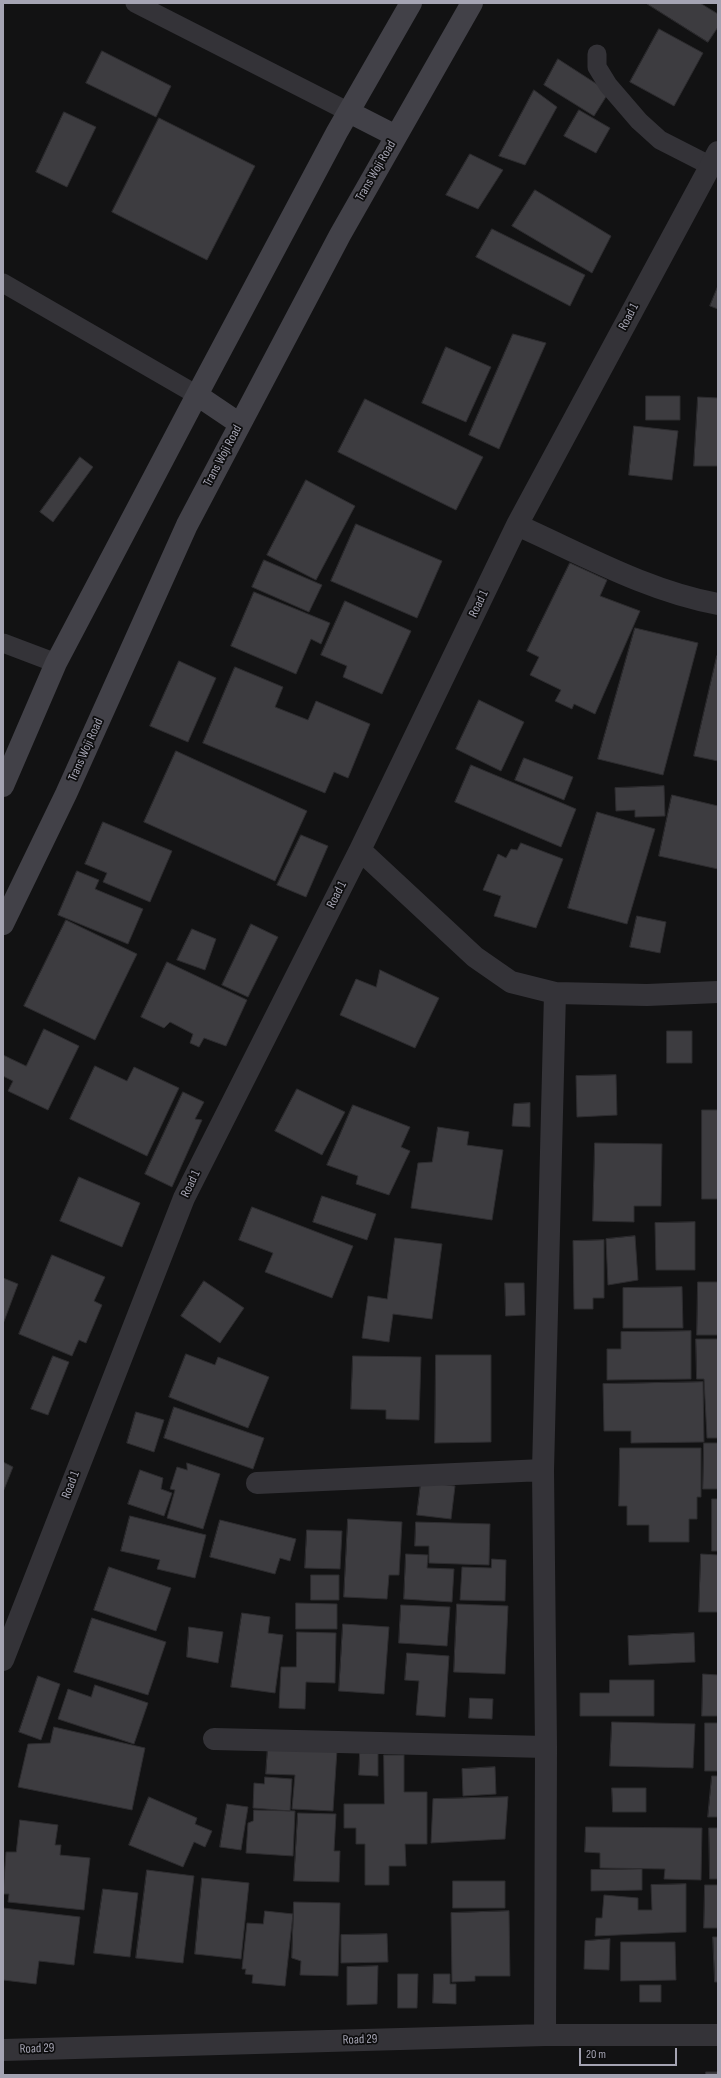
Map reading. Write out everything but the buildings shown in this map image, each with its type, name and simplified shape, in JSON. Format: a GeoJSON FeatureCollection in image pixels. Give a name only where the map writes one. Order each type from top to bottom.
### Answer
{"type":"FeatureCollection","features":[{"type":"Feature","properties":{"kind":"main road"},"geometry":{"type":"LineString","coordinates":[[3,786],[56,663],[197,395],[349,112],[411,3]]}},
{"type":"Feature","properties":{"kind":"main road","name":"Trans Woji Road"},"geometry":{"type":"LineString","coordinates":[[3,924],[66,794],[187,525],[340,234],[472,3]]}},
{"type":"Feature","properties":{"kind":"main road"},"geometry":{"type":"LineString","coordinates":[[349,112],[396,136]]}},
{"type":"Feature","properties":{"kind":"main road"},"geometry":{"type":"LineString","coordinates":[[197,395],[240,424]]}},
{"type":"Feature","properties":{"kind":"street","name":"Road 1"},"geometry":{"type":"LineString","coordinates":[[3,1660],[184,1198],[360,850],[517,525],[714,159]]}},
{"type":"Feature","properties":{"kind":"street"},"geometry":{"type":"LineString","coordinates":[[517,525],[646,583],[695,600],[718,604]]}},
{"type":"Feature","properties":{"kind":"street"},"geometry":{"type":"LineString","coordinates":[[360,850],[474,957],[511,982],[555,993],[646,995],[718,992]]}},
{"type":"Feature","properties":{"kind":"street"},"geometry":{"type":"LineString","coordinates":[[546,2035],[546,1747],[542,1470],[555,993]]}},
{"type":"Feature","properties":{"kind":"street"},"geometry":{"type":"LineString","coordinates":[[257,1483],[542,1470]]}},
{"type":"Feature","properties":{"kind":"street"},"geometry":{"type":"LineString","coordinates":[[214,1739],[546,1747]]}},
{"type":"Feature","properties":{"kind":"street","name":"Road 29"},"geometry":{"type":"LineString","coordinates":[[3,2050],[546,2035],[718,2035]]}},
{"type":"Feature","properties":{"kind":"lane"},"geometry":{"type":"LineString","coordinates":[[135,3],[349,112]]}},
{"type":"Feature","properties":{"kind":"lane"},"geometry":{"type":"LineString","coordinates":[[597,54],[597,67],[608,85],[639,121],[660,140],[714,159]]}},
{"type":"Feature","properties":{"kind":"lane"},"geometry":{"type":"LineString","coordinates":[[3,283],[197,395]]}},
{"type":"Feature","properties":{"kind":"lane"},"geometry":{"type":"LineString","coordinates":[[3,642],[56,663]]}}]}
